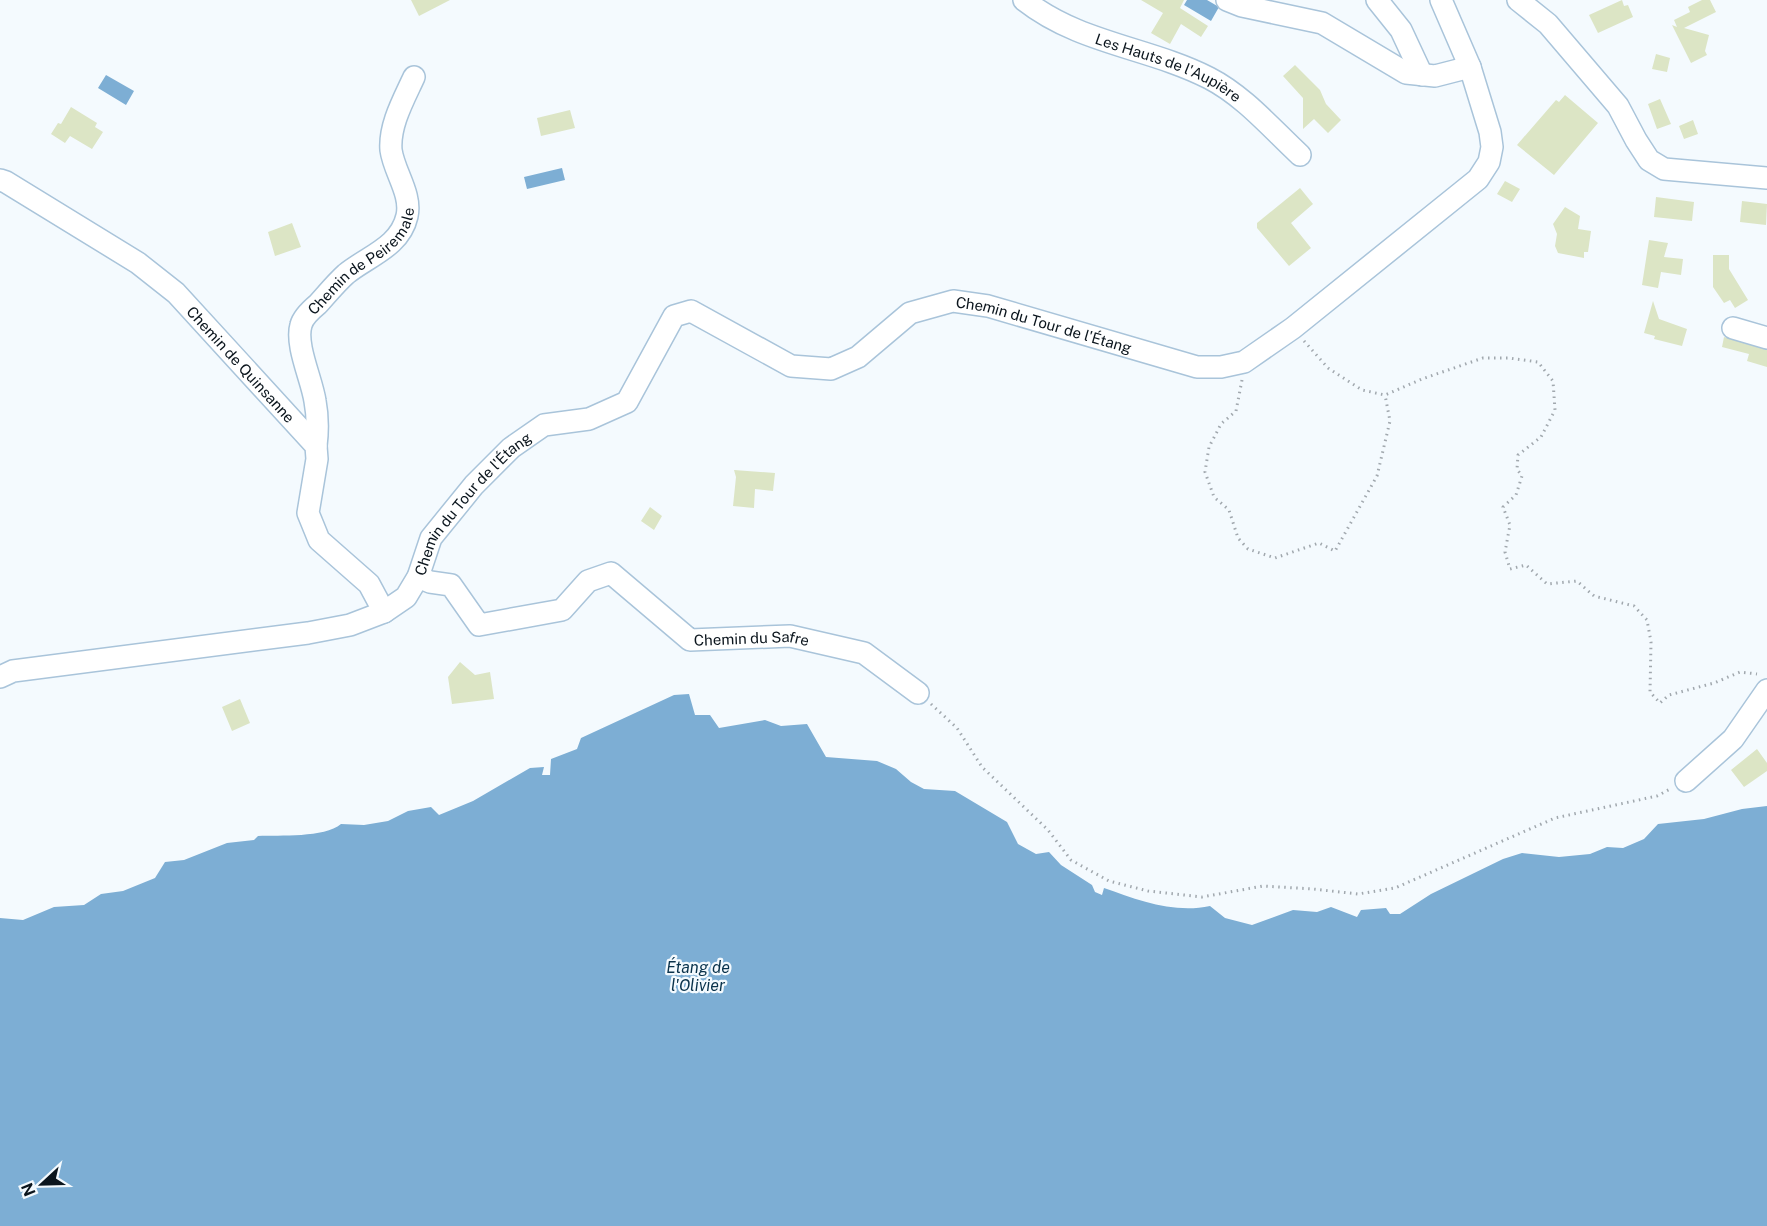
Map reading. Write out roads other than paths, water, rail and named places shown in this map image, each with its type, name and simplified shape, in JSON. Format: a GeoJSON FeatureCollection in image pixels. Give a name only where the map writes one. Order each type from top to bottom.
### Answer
{"type":"FeatureCollection","features":[{"type":"Feature","properties":{"kind":"street","name":"Les Hauts de l'Aupière"},"geometry":{"type":"LineString","coordinates":[[1024,0],[1043,15],[1097,40],[1160,58],[1209,78],[1237,95],[1300,155]]}},
{"type":"Feature","properties":{"kind":"street"},"geometry":{"type":"LineString","coordinates":[[1227,0],[1242,6],[1322,23],[1406,73],[1435,76],[1470,67]]}},
{"type":"Feature","properties":{"kind":"street"},"geometry":{"type":"LineString","coordinates":[[1377,0],[1401,30],[1422,75]]}},
{"type":"Feature","properties":{"kind":"street","name":"Chemin du Tour de l'Étang"},"geometry":{"type":"LineString","coordinates":[[0,677],[13,671],[308,633],[350,625],[384,612],[406,597],[418,577],[431,538],[474,485],[511,448],[544,425],[589,419],[627,402],[674,316],[691,311],[791,366],[806,368],[831,369],[858,357],[910,313],[953,301],[988,306],[1197,367],[1221,367],[1244,362],[1293,328],[1478,179],[1489,162],[1492,147],[1490,132],[1470,67],[1441,0]]}},
{"type":"Feature","properties":{"kind":"street"},"geometry":{"type":"LineString","coordinates":[[1518,0],[1538,8],[1548,24],[1618,106],[1649,160],[1664,170],[1767,178]]}},
{"type":"Feature","properties":{"kind":"street","name":"Chemin de Peiremale"},"geometry":{"type":"LineString","coordinates":[[315,446],[319,424],[315,399],[300,343],[301,325],[309,313],[347,273],[382,251],[399,234],[408,215],[407,198],[391,149],[394,121],[414,77]]}},
{"type":"Feature","properties":{"kind":"street","name":"Chemin de Quinsanne"},"geometry":{"type":"LineString","coordinates":[[0,180],[138,263],[176,293],[315,446]]}},
{"type":"Feature","properties":{"kind":"street"},"geometry":{"type":"LineString","coordinates":[[1732,328],[1767,338]]}},
{"type":"Feature","properties":{"kind":"street"},"geometry":{"type":"LineString","coordinates":[[315,446],[317,459],[308,513],[319,540],[369,584],[384,612]]}},
{"type":"Feature","properties":{"kind":"street","name":"Chemin du Safre"},"geometry":{"type":"LineString","coordinates":[[418,577],[430,582],[451,585],[479,625],[562,610],[588,580],[611,573],[690,640],[790,636],[864,653],[918,693]]}},
{"type":"Feature","properties":{"kind":"street"},"geometry":{"type":"LineString","coordinates":[[1686,780],[1733,739],[1765,683]]}},
{"type":"Feature","properties":{"kind":"water"},"geometry":{"type":"Polygon","coordinates":[[[1187,0],[1207,0],[1219,7],[1211,21],[1184,5],[1187,0]]]}},
{"type":"Feature","properties":{"kind":"water"},"geometry":{"type":"Polygon","coordinates":[[[106,75],[134,91],[126,105],[98,88],[106,75]]]}},
{"type":"Feature","properties":{"kind":"water"},"geometry":{"type":"Polygon","coordinates":[[[562,168],[565,180],[527,189],[524,177],[562,168]]]}},
{"type":"Feature","properties":{"kind":"water","name":"Étang de l'Olivier"},"geometry":{"type":"Polygon","coordinates":[[[689,694],[695,715],[710,715],[719,728],[765,720],[781,726],[807,724],[826,757],[877,761],[896,769],[911,782],[924,789],[955,791],[1007,822],[1018,844],[1036,854],[1049,852],[1061,865],[1092,885],[1095,892],[1102,895],[1104,888],[1170,907],[1210,906],[1225,918],[1252,925],[1293,910],[1317,912],[1331,907],[1357,917],[1361,910],[1386,908],[1390,914],[1400,914],[1431,894],[1503,859],[1522,853],[1559,857],[1590,854],[1607,847],[1623,848],[1644,839],[1658,824],[1704,819],[1742,809],[1767,806],[1767,1226],[0,1226],[0,918],[23,920],[54,907],[84,905],[101,894],[123,891],[155,878],[165,862],[184,860],[227,843],[254,840],[258,836],[313,834],[324,832],[341,824],[364,825],[388,821],[408,811],[431,807],[439,815],[473,801],[530,768],[544,767],[542,775],[550,775],[551,759],[577,749],[581,738],[674,695],[689,694]]]}}]}
